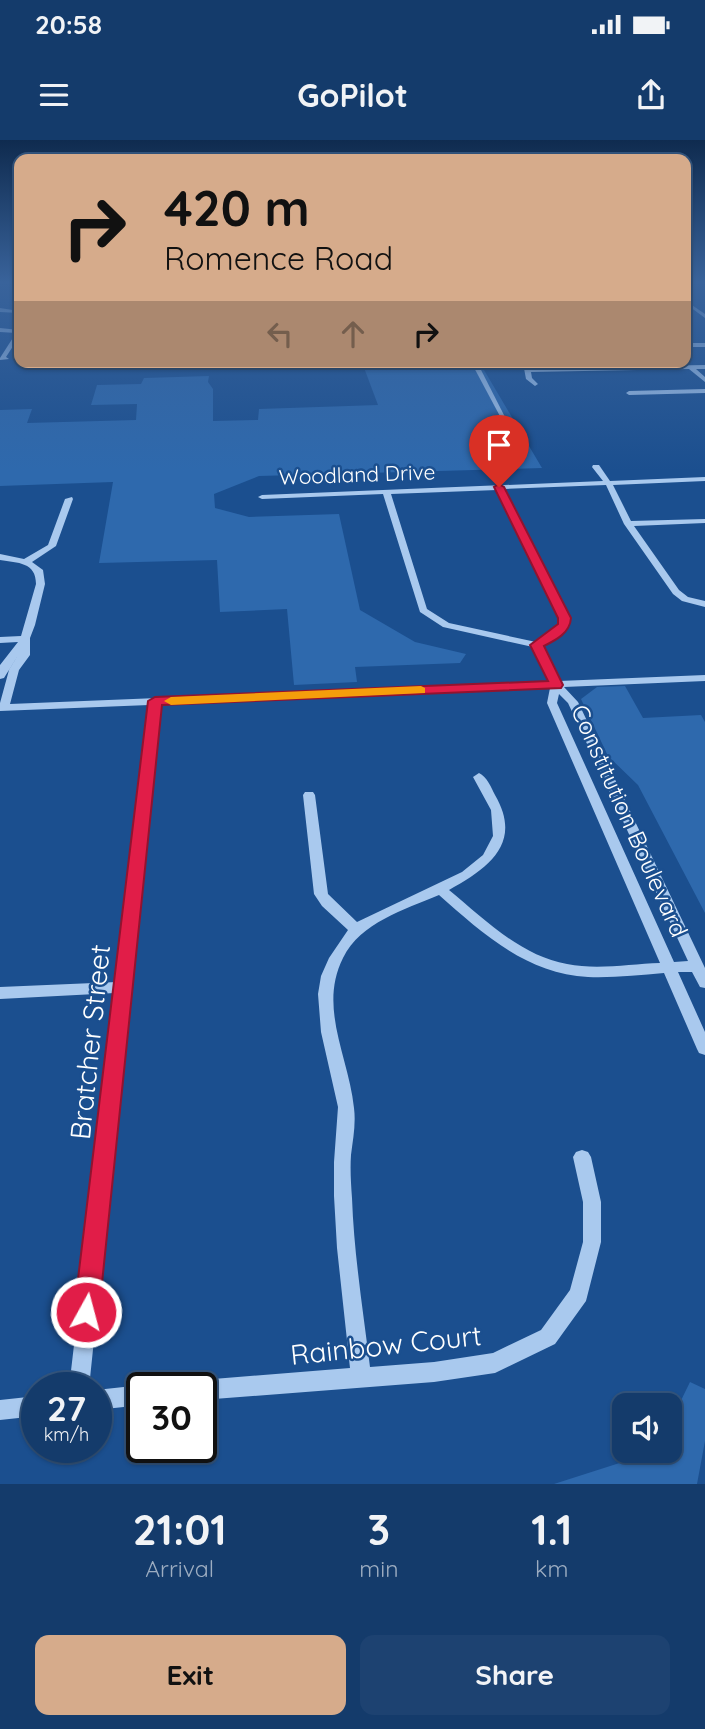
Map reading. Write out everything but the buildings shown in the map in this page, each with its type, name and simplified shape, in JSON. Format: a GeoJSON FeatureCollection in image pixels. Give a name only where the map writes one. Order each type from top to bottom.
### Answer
{"type":"FeatureCollection","features":[{"type":"Feature","properties":{"kind":"street"},"geometry":{"type":"LineString","coordinates":[[6,361],[2,359],[11,345]]}},
{"type":"Feature","properties":{"kind":"street"},"geometry":{"type":"LineString","coordinates":[[477,368],[505,420]]}},
{"type":"Feature","properties":{"kind":"street"},"geometry":{"type":"LineString","coordinates":[[527,368],[529,379],[535,384]]}},
{"type":"Feature","properties":{"kind":"street"},"geometry":{"type":"LineString","coordinates":[[691,368],[705,380]]}},
{"type":"Feature","properties":{"kind":"street"},"geometry":{"type":"LineString","coordinates":[[629,393],[705,391]]}},
{"type":"Feature","properties":{"kind":"street"},"geometry":{"type":"LineString","coordinates":[[596,467],[609,484],[628,524],[679,596],[705,604]]}},
{"type":"Feature","properties":{"kind":"street","name":"Woodland Drive"},"geometry":{"type":"LineString","coordinates":[[262,497],[705,479]]}},
{"type":"Feature","properties":{"kind":"street"},"geometry":{"type":"LineString","coordinates":[[386,491],[419,602],[426,614],[446,625],[537,645],[556,634],[564,625],[565,618],[499,487]]}},
{"type":"Feature","properties":{"kind":"street"},"geometry":{"type":"LineString","coordinates":[[27,561],[52,546],[69,499]]}},
{"type":"Feature","properties":{"kind":"street"},"geometry":{"type":"LineString","coordinates":[[628,524],[705,521]]}},
{"type":"Feature","properties":{"kind":"street"},"geometry":{"type":"LineString","coordinates":[[0,556],[27,561],[40,573],[43,583],[26,639],[25,655],[14,670],[2,708],[705,678]]}},
{"type":"Feature","properties":{"kind":"street"},"geometry":{"type":"LineString","coordinates":[[0,640],[26,639]]}},
{"type":"Feature","properties":{"kind":"street"},"geometry":{"type":"LineString","coordinates":[[0,676],[4,665],[26,639]]}},
{"type":"Feature","properties":{"kind":"street"},"geometry":{"type":"LineString","coordinates":[[537,645],[556,685]]}},
{"type":"Feature","properties":{"kind":"street","name":"Constitution Boulevard"},"geometry":{"type":"LineString","coordinates":[[556,685],[573,702],[705,983]]}},
{"type":"Feature","properties":{"kind":"street","name":"Constitution Boulevard"},"geometry":{"type":"LineString","coordinates":[[556,685],[552,703],[705,1049]]}},
{"type":"Feature","properties":{"kind":"street","name":"Bratcher Street"},"geometry":{"type":"LineString","coordinates":[[81,1372],[155,701]]}},
{"type":"Feature","properties":{"kind":"street"},"geometry":{"type":"LineString","coordinates":[[361,1376],[342,1171],[346,1108],[340,1068],[326,1019],[324,988],[335,959],[356,929],[442,890],[478,867],[488,857],[501,829],[498,808],[479,777]]}},
{"type":"Feature","properties":{"kind":"street"},"geometry":{"type":"LineString","coordinates":[[309,795],[321,894],[327,903],[356,929]]}},
{"type":"Feature","properties":{"kind":"street"},"geometry":{"type":"LineString","coordinates":[[442,890],[514,950],[546,965],[573,972],[697,966]]}},
{"type":"Feature","properties":{"kind":"street"},"geometry":{"type":"LineString","coordinates":[[0,993],[123,987]]}},
{"type":"Feature","properties":{"kind":"street","name":"Rainbow Court"},"geometry":{"type":"LineString","coordinates":[[217,1389],[434,1372],[495,1363],[548,1337],[579,1294],[592,1242],[592,1202],[582,1157]]}},
{"type":"Feature","properties":{"kind":"street"},"geometry":{"type":"LineString","coordinates":[[0,1410],[21,1408]]}},
{"type":"Feature","properties":{"kind":"shaded area"},"geometry":{"type":"Polygon","coordinates":[[[364,368],[491,368],[484,370],[542,468],[259,476],[214,494],[215,508],[249,517],[339,514],[360,610],[415,642],[466,654],[460,663],[355,667],[357,682],[294,685],[287,609],[220,612],[217,560],[99,563],[113,482],[0,486],[0,410],[32,409],[27,423],[136,420],[137,404],[91,405],[97,385],[141,384],[144,378],[209,376],[208,382],[213,389],[213,421],[258,420],[259,409],[378,405],[364,368]]]}},
{"type":"Feature","properties":{"kind":"shaded area"},"geometry":{"type":"Polygon","coordinates":[[[625,686],[643,718],[701,715],[705,722],[705,913],[638,785],[608,756],[581,699],[597,687],[625,686]]]}},
{"type":"Feature","properties":{"kind":"shaded area"},"geometry":{"type":"Polygon","coordinates":[[[690,1382],[705,1389],[705,1441],[697,1484],[554,1484],[620,1463],[682,1463],[682,1398],[690,1382]]]}},
{"type":"Feature","properties":{"kind":"slow traffic"},"geometry":{"type":"LineString","coordinates":[[171,701],[421,691]]}},
{"type":"Feature","properties":{"kind":"route"},"geometry":{"type":"LineString","coordinates":[[86,1312],[155,701],[556,685],[537,645],[556,634],[564,625],[565,618],[499,487]]}}]}
